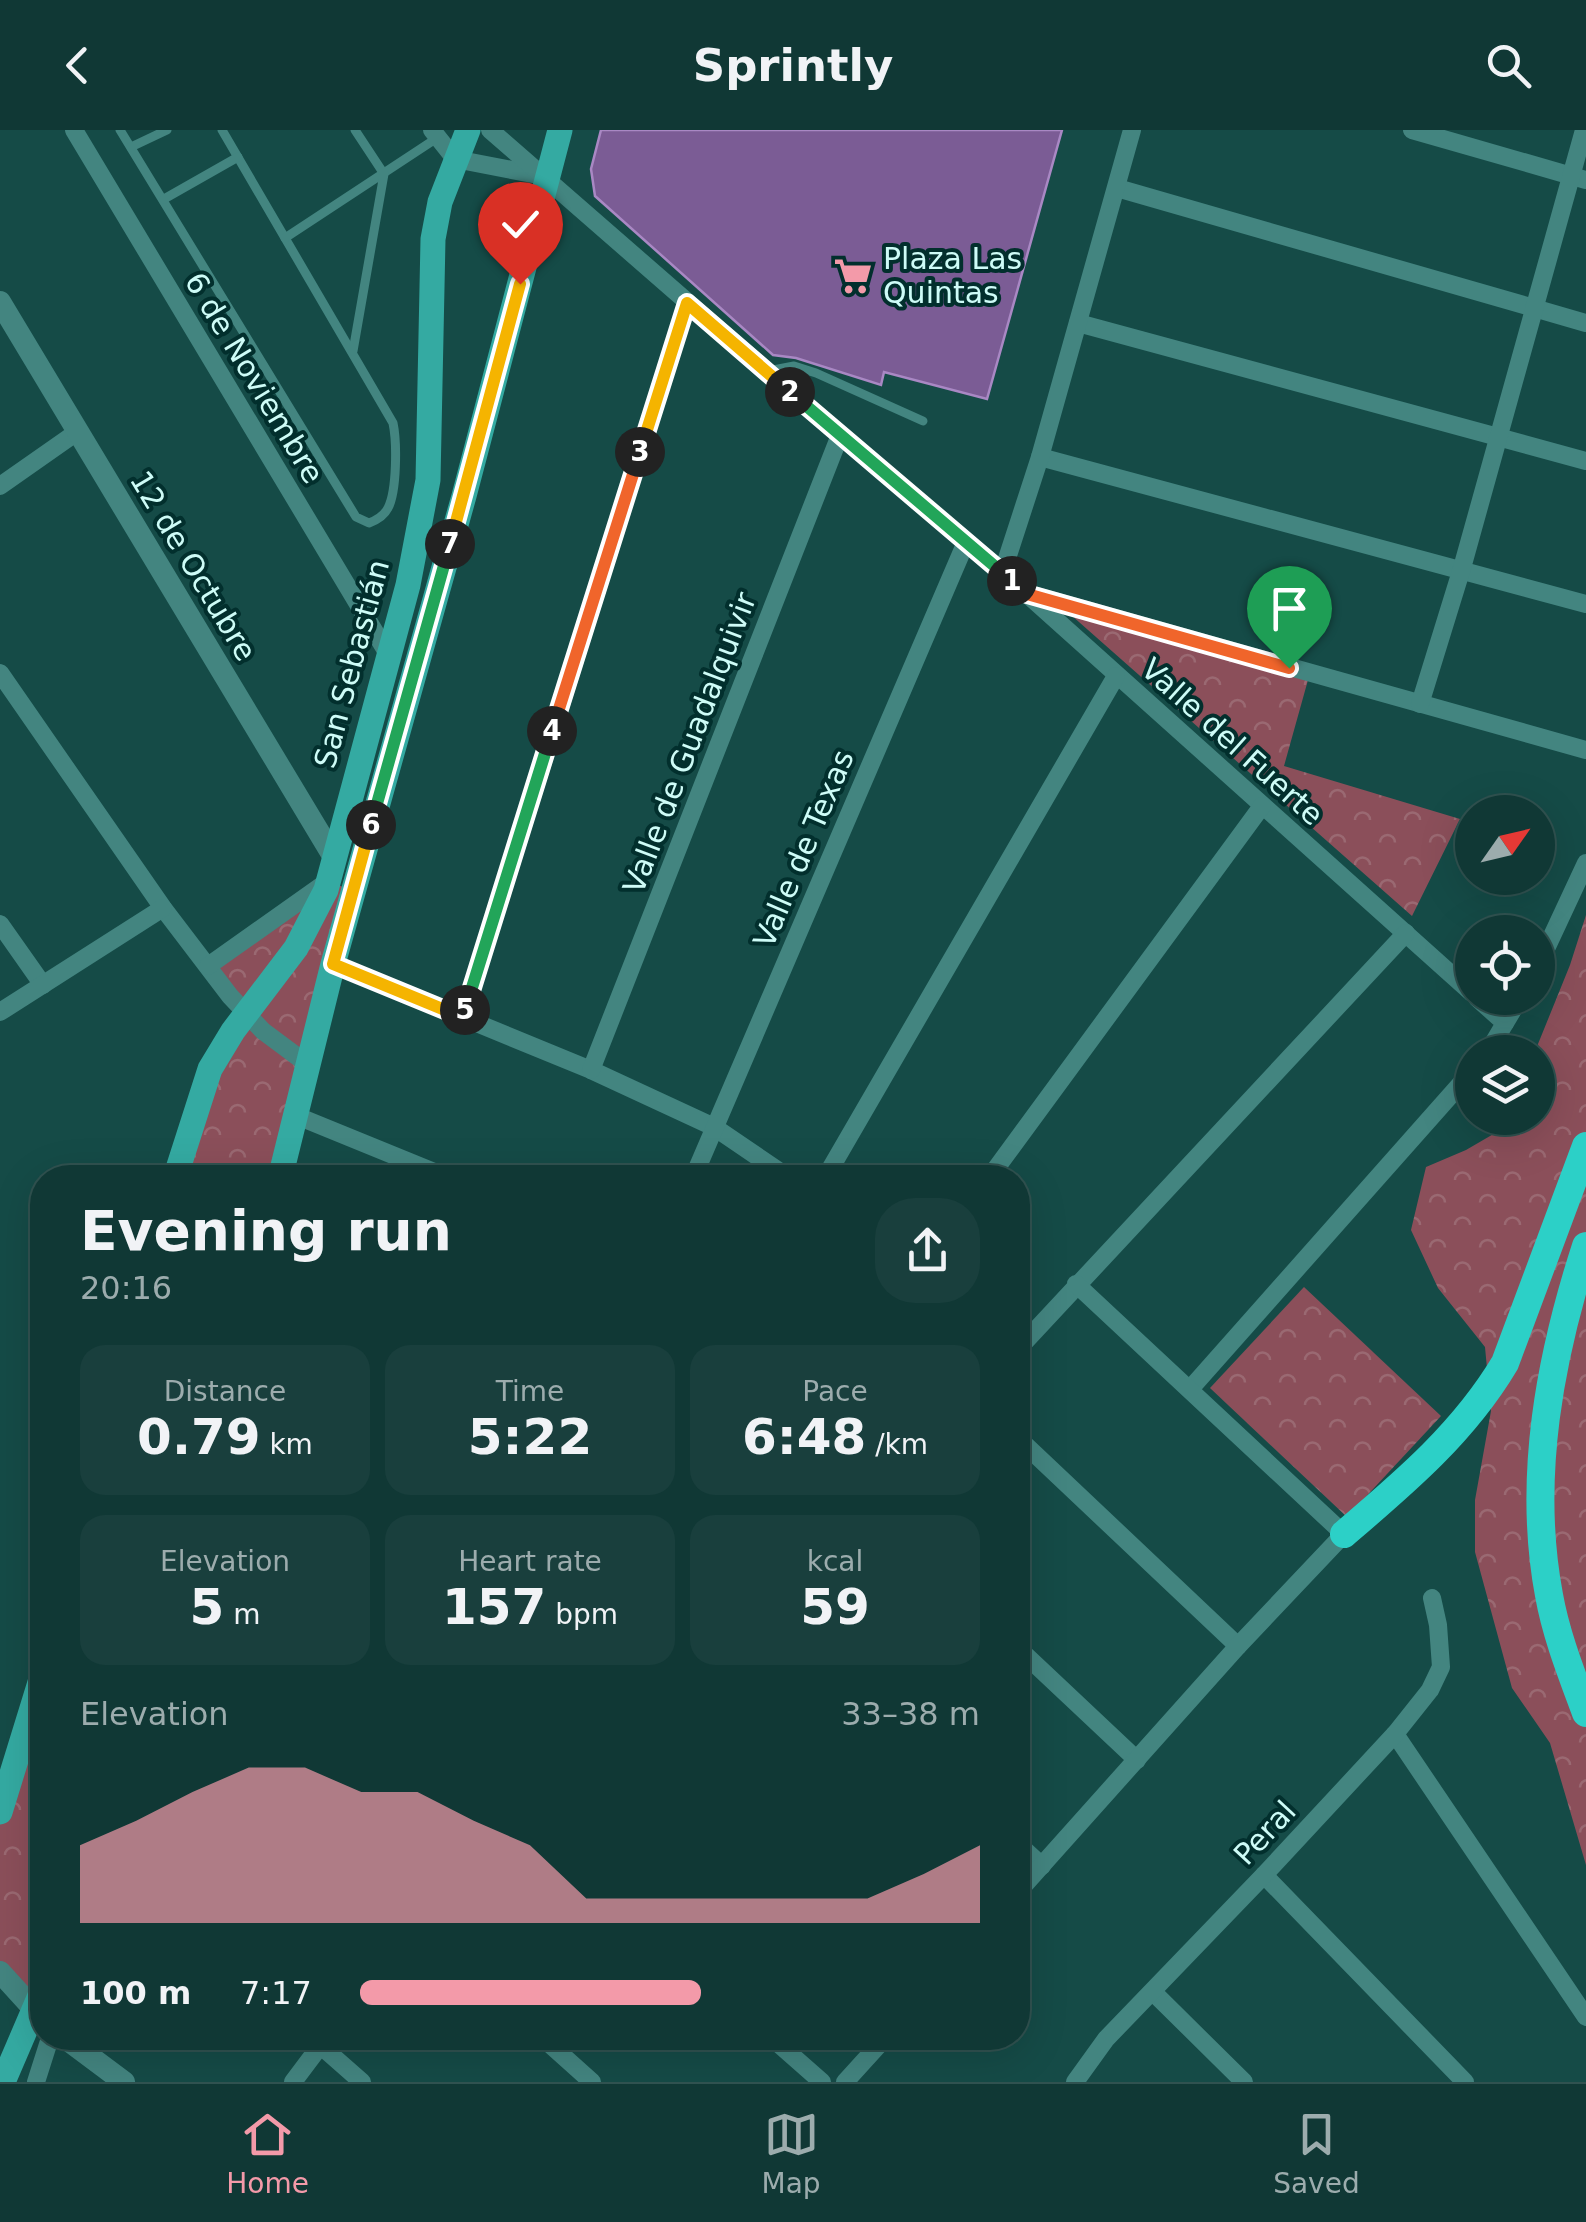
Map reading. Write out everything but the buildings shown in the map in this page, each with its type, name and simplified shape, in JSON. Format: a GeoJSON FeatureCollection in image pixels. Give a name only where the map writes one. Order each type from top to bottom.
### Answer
{"type":"FeatureCollection","features":[{"type":"Feature","properties":{"kind":"highway"},"geometry":{"type":"LineString","coordinates":[[1344,1534],[1454,1434],[1487,1393],[1505,1363],[1586,1146]]}},
{"type":"Feature","properties":{"kind":"highway"},"geometry":{"type":"LineString","coordinates":[[1586,1246],[1552,1371],[1540,1490],[1549,1598],[1586,1712]]}},
{"type":"Feature","properties":{"kind":"main road","name":"San Sebastián"},"geometry":{"type":"LineString","coordinates":[[179,1165],[210,1069],[307,930],[332,870],[408,585],[424,510],[428,480],[433,239],[440,202],[468,130]]}},
{"type":"Feature","properties":{"kind":"main road","name":"San Sebastián"},"geometry":{"type":"LineString","coordinates":[[284,1165],[333,964],[560,130]]}},
{"type":"Feature","properties":{"kind":"main road"},"geometry":{"type":"LineString","coordinates":[[0,1812],[30,1735]]}},
{"type":"Feature","properties":{"kind":"main road"},"geometry":{"type":"LineString","coordinates":[[4,2082],[17,2045],[30,2023]]}},
{"type":"Feature","properties":{"kind":"street","name":"6 de Noviembre"},"geometry":{"type":"LineString","coordinates":[[74,130],[388,654]]}},
{"type":"Feature","properties":{"kind":"street","name":"Valle del Fuerte"},"geometry":{"type":"LineString","coordinates":[[490,130],[1027,594],[1455,977]]}},
{"type":"Feature","properties":{"kind":"street"},"geometry":{"type":"LineString","coordinates":[[1002,574],[1040,456],[1132,130]]}},
{"type":"Feature","properties":{"kind":"street"},"geometry":{"type":"LineString","coordinates":[[1412,130],[1578,178]]}},
{"type":"Feature","properties":{"kind":"street"},"geometry":{"type":"LineString","coordinates":[[1420,704],[1534,309],[1578,178],[1584,130]]}},
{"type":"Feature","properties":{"kind":"street"},"geometry":{"type":"LineString","coordinates":[[434,134],[455,159],[548,178]]}},
{"type":"Feature","properties":{"kind":"street"},"geometry":{"type":"LineString","coordinates":[[1117,188],[1586,322]]}},
{"type":"Feature","properties":{"kind":"street","name":"12 de Octubre"},"geometry":{"type":"LineString","coordinates":[[0,302],[332,870]]}},
{"type":"Feature","properties":{"kind":"street"},"geometry":{"type":"LineString","coordinates":[[462,1017],[687,303]]}},
{"type":"Feature","properties":{"kind":"street"},"geometry":{"type":"LineString","coordinates":[[1078,323],[1586,461]]}},
{"type":"Feature","properties":{"kind":"street"},"geometry":{"type":"LineString","coordinates":[[0,486],[77,432]]}},
{"type":"Feature","properties":{"kind":"street","name":"Valle de Guadalquivir"},"geometry":{"type":"LineString","coordinates":[[591,1070],[840,435]]}},
{"type":"Feature","properties":{"kind":"street"},"geometry":{"type":"LineString","coordinates":[[1040,456],[1586,604]]}},
{"type":"Feature","properties":{"kind":"street","name":"Valle de Texas"},"geometry":{"type":"LineString","coordinates":[[698,1165],[966,542]]}},
{"type":"Feature","properties":{"kind":"street"},"geometry":{"type":"LineString","coordinates":[[1027,594],[1586,750]]}},
{"type":"Feature","properties":{"kind":"street"},"geometry":{"type":"LineString","coordinates":[[0,673],[163,908],[208,966],[246,1014],[310,1066]]}},
{"type":"Feature","properties":{"kind":"street"},"geometry":{"type":"LineString","coordinates":[[832,1165],[1116,676]]}},
{"type":"Feature","properties":{"kind":"street"},"geometry":{"type":"LineString","coordinates":[[999,1165],[1262,806]]}},
{"type":"Feature","properties":{"kind":"street"},"geometry":{"type":"LineString","coordinates":[[1555,930],[1586,863]]}},
{"type":"Feature","properties":{"kind":"street"},"geometry":{"type":"LineString","coordinates":[[208,966],[332,870]]}},
{"type":"Feature","properties":{"kind":"street"},"geometry":{"type":"LineString","coordinates":[[0,1012],[163,908]]}},
{"type":"Feature","properties":{"kind":"street"},"geometry":{"type":"LineString","coordinates":[[0,924],[42,985]]}},
{"type":"Feature","properties":{"kind":"street"},"geometry":{"type":"LineString","coordinates":[[1030,1332],[1406,933]]}},
{"type":"Feature","properties":{"kind":"street"},"geometry":{"type":"LineString","coordinates":[[333,964],[591,1070],[714,1127],[770,1165]]}},
{"type":"Feature","properties":{"kind":"street","name":"Valle del Fuerte"},"geometry":{"type":"LineString","coordinates":[[1496,1015],[1505,1023]]}},
{"type":"Feature","properties":{"kind":"street"},"geometry":{"type":"LineString","coordinates":[[1498,1035],[1510,1015]]}},
{"type":"Feature","properties":{"kind":"street"},"geometry":{"type":"LineString","coordinates":[[1191,1388],[1455,1090]]}},
{"type":"Feature","properties":{"kind":"street"},"geometry":{"type":"LineString","coordinates":[[297,1116],[417,1165]]}},
{"type":"Feature","properties":{"kind":"street"},"geometry":{"type":"LineString","coordinates":[[1030,1879],[1238,1646],[1344,1534],[1076,1284]]}},
{"type":"Feature","properties":{"kind":"street"},"geometry":{"type":"LineString","coordinates":[[1030,1449],[1238,1646]]}},
{"type":"Feature","properties":{"kind":"street","name":"Peral"},"geometry":{"type":"LineString","coordinates":[[1075,2082],[1099,2047],[1395,1734],[1430,1690],[1441,1667],[1432,1598]]}},
{"type":"Feature","properties":{"kind":"street"},"geometry":{"type":"LineString","coordinates":[[1030,1659],[1137,1760]]}},
{"type":"Feature","properties":{"kind":"street"},"geometry":{"type":"LineString","coordinates":[[1395,1734],[1586,2018]]}},
{"type":"Feature","properties":{"kind":"street"},"geometry":{"type":"LineString","coordinates":[[1030,1855],[1042,1866]]}},
{"type":"Feature","properties":{"kind":"street"},"geometry":{"type":"LineString","coordinates":[[1264,1875],[1464,2082]]}},
{"type":"Feature","properties":{"kind":"street"},"geometry":{"type":"LineString","coordinates":[[0,1972],[30,1998]]}},
{"type":"Feature","properties":{"kind":"street"},"geometry":{"type":"LineString","coordinates":[[1153,1992],[1244,2082]]}},
{"type":"Feature","properties":{"kind":"street"},"geometry":{"type":"LineString","coordinates":[[36,2082],[46,2050]]}},
{"type":"Feature","properties":{"kind":"street"},"geometry":{"type":"LineString","coordinates":[[81,2050],[124,2082]]}},
{"type":"Feature","properties":{"kind":"street"},"geometry":{"type":"LineString","coordinates":[[294,2082],[314,2050]]}},
{"type":"Feature","properties":{"kind":"street"},"geometry":{"type":"LineString","coordinates":[[330,2050],[362,2082]]}},
{"type":"Feature","properties":{"kind":"street"},"geometry":{"type":"LineString","coordinates":[[556,2050],[592,2082]]}},
{"type":"Feature","properties":{"kind":"street"},"geometry":{"type":"LineString","coordinates":[[786,2050],[822,2082]]}},
{"type":"Feature","properties":{"kind":"street"},"geometry":{"type":"LineString","coordinates":[[845,2082],[874,2050]]}},
{"type":"Feature","properties":{"kind":"lane"},"geometry":{"type":"LineString","coordinates":[[120,130],[356,517],[368,523],[380,518],[390,506],[396,441],[393,423],[222,130]]}},
{"type":"Feature","properties":{"kind":"lane"},"geometry":{"type":"LineString","coordinates":[[131,147],[167,130]]}},
{"type":"Feature","properties":{"kind":"lane"},"geometry":{"type":"LineString","coordinates":[[353,351],[384,174],[355,130]]}},
{"type":"Feature","properties":{"kind":"lane"},"geometry":{"type":"LineString","coordinates":[[286,238],[384,174],[434,134]]}},
{"type":"Feature","properties":{"kind":"lane"},"geometry":{"type":"LineString","coordinates":[[164,199],[238,157]]}},
{"type":"Feature","properties":{"kind":"lane"},"geometry":{"type":"LineString","coordinates":[[766,371],[794,366],[816,373],[923,421]]}},
{"type":"Feature","properties":{"kind":"green space"},"geometry":{"type":"Polygon","coordinates":[[[1062,607],[1308,680],[1284,766],[1455,817],[1455,829],[1412,916],[1062,607]]]}},
{"type":"Feature","properties":{"kind":"green space"},"geometry":{"type":"Polygon","coordinates":[[[328,881],[353,891],[283,1165],[181,1165],[245,1014],[208,966],[328,881]]]}},
{"type":"Feature","properties":{"kind":"green space"},"geometry":{"type":"Polygon","coordinates":[[[1586,915],[1586,1865],[1550,1743],[1512,1688],[1475,1552],[1475,1500],[1491,1411],[1485,1347],[1438,1288],[1411,1230],[1426,1167],[1492,1135],[1555,1135],[1555,1035],[1542,1035],[1550,1015],[1555,1015],[1555,1002],[1586,915]]]}},
{"type":"Feature","properties":{"kind":"green space"},"geometry":{"type":"Polygon","coordinates":[[[1304,1287],[1441,1416],[1347,1517],[1210,1388],[1304,1287]]]}},
{"type":"Feature","properties":{"kind":"green space"},"geometry":{"type":"Polygon","coordinates":[[[30,1715],[30,2005],[0,1972],[0,1812],[30,1715]]]}},
{"type":"Feature","properties":{"kind":"place","name":"Plaza Las Quintas"},"geometry":{"type":"Point","coordinates":[853,276]}},
{"type":"Feature","properties":{"kind":"route"},"geometry":{"type":"LineString","coordinates":[[520,284],[333,964],[462,1017],[687,303],[1027,594],[1289,668]]}}]}
